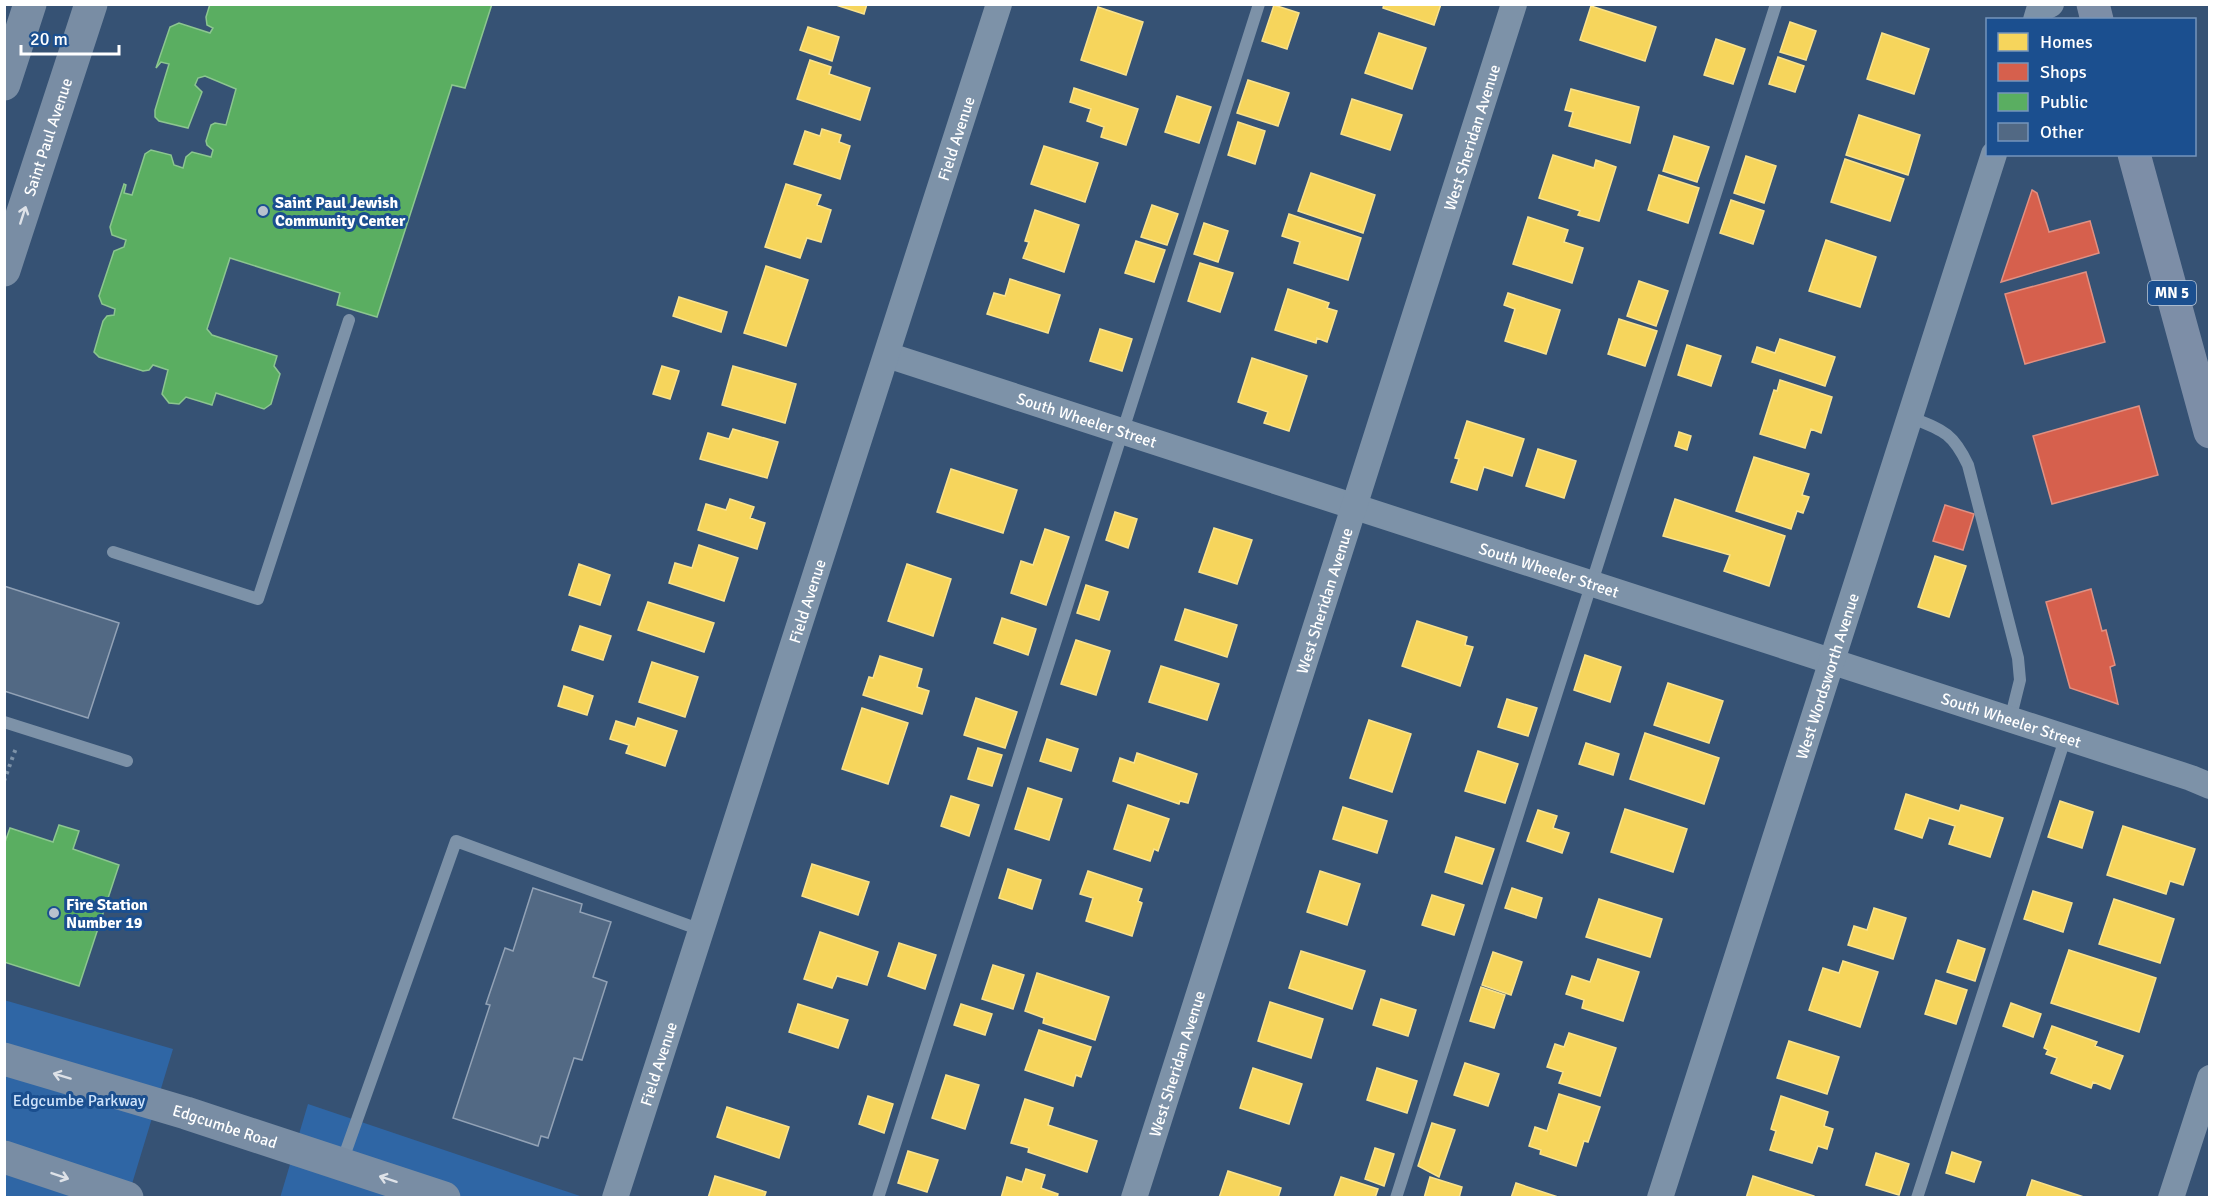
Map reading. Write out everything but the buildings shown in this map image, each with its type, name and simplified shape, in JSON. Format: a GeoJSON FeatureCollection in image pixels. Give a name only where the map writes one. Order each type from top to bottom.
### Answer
{"type":"FeatureCollection","features":[{"type":"Feature","properties":{"kind":"main road"},"geometry":{"type":"LineString","coordinates":[[4,84],[30,4]]}},
{"type":"Feature","properties":{"kind":"main road","name":"Saint Paul Avenue"},"geometry":{"type":"LineString","coordinates":[[4,270],[91,4]]}},
{"type":"Feature","properties":{"kind":"main road","name":"MN 5"},"geometry":{"type":"LineString","coordinates":[[2135,156],[2210,432]]}},
{"type":"Feature","properties":{"kind":"main road","name":"Edgcumbe Road"},"geometry":{"type":"LineString","coordinates":[[4,1059],[186,1113],[444,1197]]}},
{"type":"Feature","properties":{"kind":"main road"},"geometry":{"type":"LineString","coordinates":[[4,1157],[127,1197]]}},
{"type":"Feature","properties":{"kind":"street","name":"Field Avenue"},"geometry":{"type":"LineString","coordinates":[[615,1197],[999,4]]}},
{"type":"Feature","properties":{"kind":"street","name":"West Sheridan Avenue"},"geometry":{"type":"LineString","coordinates":[[1134,1197],[1514,4]]}},
{"type":"Feature","properties":{"kind":"street"},"geometry":{"type":"LineString","coordinates":[[2037,18],[2039,10],[2051,4]]}},
{"type":"Feature","properties":{"kind":"street","name":"West Wordsworth Avenue"},"geometry":{"type":"LineString","coordinates":[[1660,1197],[1830,663],[1912,418],[1993,156]]}},
{"type":"Feature","properties":{"kind":"street","name":"South Wheeler Street"},"geometry":{"type":"LineString","coordinates":[[887,355],[2210,786]]}},
{"type":"Feature","properties":{"kind":"street"},"geometry":{"type":"LineString","coordinates":[[2171,1197],[2210,1078]]}},
{"type":"Feature","properties":{"kind":"lane"},"geometry":{"type":"LineString","coordinates":[[878,1197],[1259,4]]}},
{"type":"Feature","properties":{"kind":"lane"},"geometry":{"type":"LineString","coordinates":[[1396,1197],[1776,4]]}},
{"type":"Feature","properties":{"kind":"lane"},"geometry":{"type":"LineString","coordinates":[[113,552],[258,599],[349,320]]}},
{"type":"Feature","properties":{"kind":"lane"},"geometry":{"type":"LineString","coordinates":[[1912,418],[1946,431],[1958,445],[1968,465],[2018,658],[2020,680],[2010,720]]}},
{"type":"Feature","properties":{"kind":"lane"},"geometry":{"type":"LineString","coordinates":[[4,722],[127,761]]}},
{"type":"Feature","properties":{"kind":"lane"},"geometry":{"type":"LineString","coordinates":[[1917,1197],[2065,739]]}},
{"type":"Feature","properties":{"kind":"lane"},"geometry":{"type":"LineString","coordinates":[[341,1164],[456,841],[701,930]]}},
{"type":"Feature","properties":{"kind":"path"},"geometry":{"type":"LineString","coordinates":[[4,782],[23,728]]}},
{"type":"Feature","properties":{"kind":"green space","name":"Edgcumbe Parkway"},"geometry":{"type":"Polygon","coordinates":[[[4,1000],[173,1049],[128,1197],[5,1197],[4,1000]]]}},
{"type":"Feature","properties":{"kind":"green space"},"geometry":{"type":"Polygon","coordinates":[[[308,1104],[583,1197],[280,1198],[308,1104]]]}},
{"type":"Feature","properties":{"kind":"place","name":"Saint Paul Jewish Community Center"},"geometry":{"type":"Point","coordinates":[263,211]}},
{"type":"Feature","properties":{"kind":"place","name":"Fire Station Number 19"},"geometry":{"type":"Point","coordinates":[54,913]}}]}
